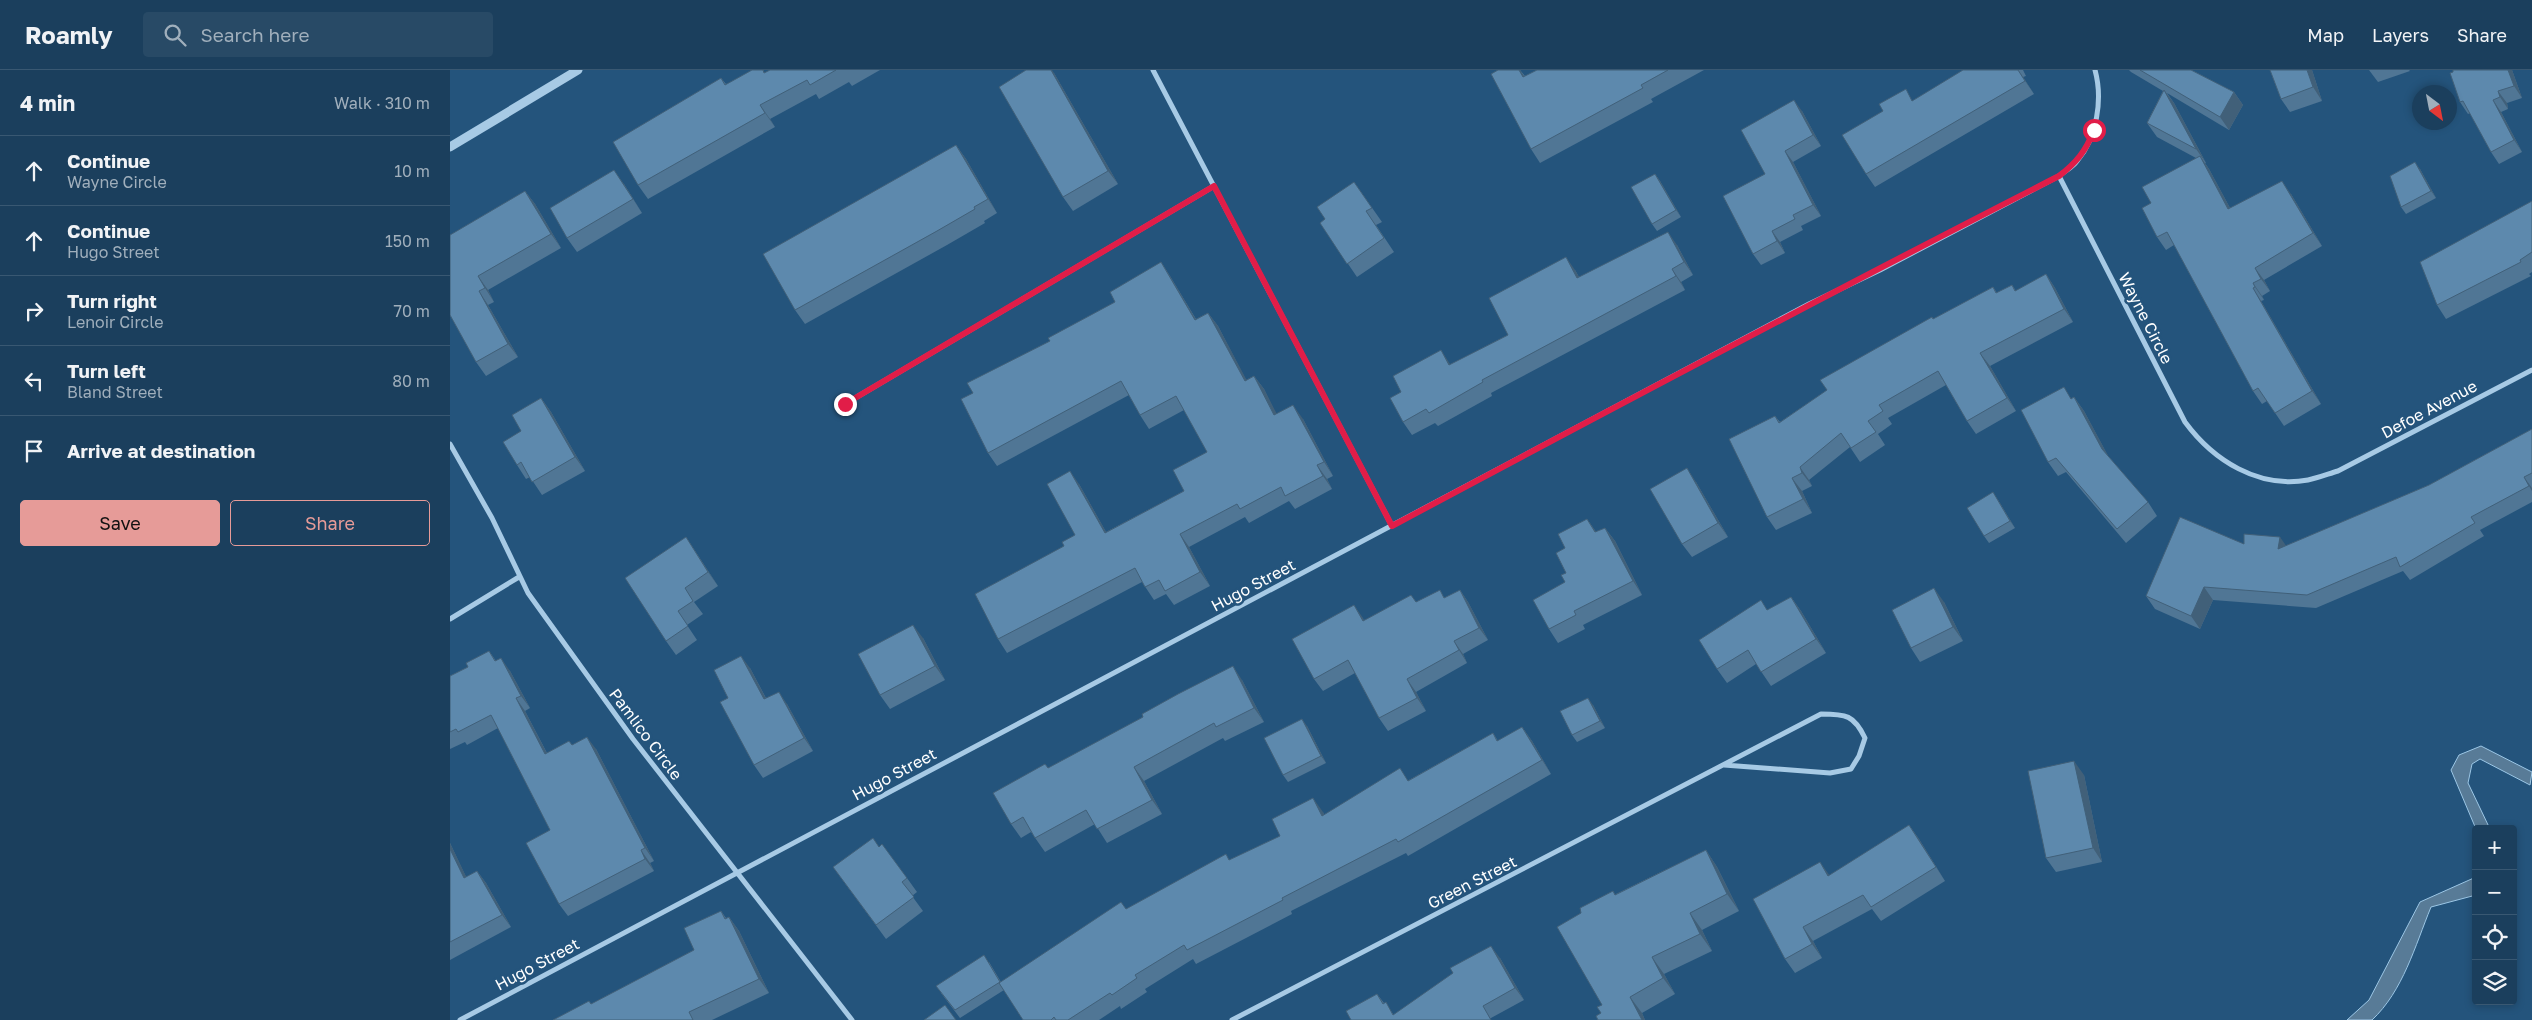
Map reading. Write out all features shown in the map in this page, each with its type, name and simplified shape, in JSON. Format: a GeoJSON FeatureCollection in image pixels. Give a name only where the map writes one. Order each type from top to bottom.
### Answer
{"type":"FeatureCollection","features":[{"type":"Feature","properties":{"kind":"street"},"geometry":{"type":"LineString","coordinates":[[450,147],[578,70]]}},
{"type":"Feature","properties":{"kind":"street"},"geometry":{"type":"LineString","coordinates":[[1153,70],[1392,526]]}},
{"type":"Feature","properties":{"kind":"street"},"geometry":{"type":"LineString","coordinates":[[2059,176],[2077,162],[2089,144],[2094,130],[2098,98],[2095,70]]}},
{"type":"Feature","properties":{"kind":"street","name":"Wayne Circle"},"geometry":{"type":"LineString","coordinates":[[2059,176],[2185,422],[2199,442],[2223,462],[2252,475],[2283,482],[2308,480],[2338,471]]}},
{"type":"Feature","properties":{"kind":"street","name":"Hugo Street"},"geometry":{"type":"LineString","coordinates":[[460,1020],[1809,304],[1880,270],[2059,176]]}},
{"type":"Feature","properties":{"kind":"street"},"geometry":{"type":"LineString","coordinates":[[845,404],[1214,186]]}},
{"type":"Feature","properties":{"kind":"street","name":"Defoe Avenue"},"geometry":{"type":"LineString","coordinates":[[2338,471],[2532,370]]}},
{"type":"Feature","properties":{"kind":"street","name":"Pamlico Circle"},"geometry":{"type":"LineString","coordinates":[[450,444],[492,518],[519,578],[528,592],[634,739],[852,1020]]}},
{"type":"Feature","properties":{"kind":"street"},"geometry":{"type":"LineString","coordinates":[[450,619],[519,578]]}},
{"type":"Feature","properties":{"kind":"street","name":"Green Street"},"geometry":{"type":"LineString","coordinates":[[1232,1020],[1821,714],[1840,714],[1857,722],[1864,738],[1859,756],[1851,769],[1830,773],[1724,765]]}},
{"type":"Feature","properties":{"kind":"water"},"geometry":{"type":"Polygon","coordinates":[[[2481,746],[2532,772],[2530,785],[2480,759],[2472,764],[2468,783],[2488,825],[2474,825],[2451,770],[2459,755],[2481,746]]]}},
{"type":"Feature","properties":{"kind":"water"},"geometry":{"type":"Polygon","coordinates":[[[2472,879],[2472,896],[2431,907],[2400,982],[2383,1008],[2372,1020],[2347,1020],[2369,1000],[2420,902],[2472,879]]]}},
{"type":"Feature","properties":{"kind":"building"},"geometry":{"type":"Polygon","coordinates":[[[752,70],[763,70],[764,73],[770,70],[836,70],[810,85],[807,80],[760,105],[765,113],[638,185],[613,142],[721,78],[725,85],[752,70]]]}},
{"type":"Feature","properties":{"kind":"building"},"geometry":{"type":"Polygon","coordinates":[[[1026,70],[1051,70],[1108,171],[1063,197],[999,87],[1026,70]]]}},
{"type":"Feature","properties":{"kind":"building"},"geometry":{"type":"Polygon","coordinates":[[[1498,70],[1519,70],[1523,77],[1537,70],[1668,70],[1641,85],[1643,88],[1531,149],[1491,74],[1498,70]]]}},
{"type":"Feature","properties":{"kind":"building"},"geometry":{"type":"Polygon","coordinates":[[[1963,70],[2018,70],[2025,81],[1866,174],[1842,135],[1883,111],[1879,104],[1906,89],[1912,101],[1963,70]]]}},
{"type":"Feature","properties":{"kind":"building"},"geometry":{"type":"Polygon","coordinates":[[[2140,70],[2191,70],[2234,92],[2220,117],[2140,70]]]}},
{"type":"Feature","properties":{"kind":"building"},"geometry":{"type":"Polygon","coordinates":[[[2270,70],[2307,70],[2313,87],[2281,99],[2270,70]]]}},
{"type":"Feature","properties":{"kind":"building"},"geometry":{"type":"Polygon","coordinates":[[[2453,70],[2508,70],[2514,86],[2498,91],[2500,97],[2493,100],[2514,140],[2491,152],[2463,101],[2460,102],[2457,85],[2454,85],[2450,73],[2453,70]]]}},
{"type":"Feature","properties":{"kind":"building"},"geometry":{"type":"Polygon","coordinates":[[[2164,90],[2196,149],[2147,123],[2164,90]]]}},
{"type":"Feature","properties":{"kind":"building"},"geometry":{"type":"Polygon","coordinates":[[[1794,100],[1813,135],[1785,151],[1813,205],[1793,215],[1795,219],[1772,231],[1777,241],[1753,254],[1723,196],[1765,174],[1741,130],[1794,100]]]}},
{"type":"Feature","properties":{"kind":"building"},"geometry":{"type":"Polygon","coordinates":[[[956,145],[988,199],[974,207],[975,209],[937,231],[795,310],[763,254],[956,145]]]}},
{"type":"Feature","properties":{"kind":"building"},"geometry":{"type":"Polygon","coordinates":[[[2200,156],[2228,209],[2282,181],[2313,233],[2255,268],[2261,279],[2253,283],[2255,287],[2253,288],[2312,391],[2275,413],[2258,388],[2253,391],[2167,232],[2157,237],[2142,208],[2151,203],[2142,187],[2200,156]]]}},
{"type":"Feature","properties":{"kind":"building"},"geometry":{"type":"Polygon","coordinates":[[[2415,162],[2431,191],[2401,207],[2390,176],[2415,162]]]}},
{"type":"Feature","properties":{"kind":"building"},"geometry":{"type":"Polygon","coordinates":[[[614,170],[633,199],[567,238],[550,208],[614,170]]]}},
{"type":"Feature","properties":{"kind":"building"},"geometry":{"type":"Polygon","coordinates":[[[1655,174],[1676,210],[1652,224],[1631,187],[1655,174]]]}},
{"type":"Feature","properties":{"kind":"building"},"geometry":{"type":"Polygon","coordinates":[[[1354,182],[1372,208],[1366,211],[1384,238],[1347,264],[1320,223],[1325,219],[1317,207],[1354,182]]]}},
{"type":"Feature","properties":{"kind":"building"},"geometry":{"type":"Polygon","coordinates":[[[525,191],[551,234],[478,276],[485,288],[479,291],[508,344],[476,362],[450,315],[450,235],[525,191]]]}},
{"type":"Feature","properties":{"kind":"building"},"geometry":{"type":"Polygon","coordinates":[[[2532,201],[2532,252],[2520,260],[2521,262],[2437,305],[2420,262],[2532,201]]]}},
{"type":"Feature","properties":{"kind":"building"},"geometry":{"type":"Polygon","coordinates":[[[1668,232],[1684,262],[1672,269],[1676,276],[1482,380],[1483,382],[1429,413],[1426,409],[1403,422],[1390,398],[1401,392],[1393,376],[1441,350],[1449,365],[1508,335],[1489,298],[1566,257],[1577,278],[1668,232]]]}},
{"type":"Feature","properties":{"kind":"building"},"geometry":{"type":"Polygon","coordinates":[[[1161,262],[1195,320],[1208,313],[1245,381],[1254,376],[1274,415],[1293,405],[1324,462],[1317,465],[1323,476],[1285,496],[1281,487],[1240,509],[1237,504],[1180,534],[1200,572],[1165,591],[1159,580],[1145,587],[1135,568],[998,639],[975,594],[1064,546],[1062,542],[1075,535],[1047,484],[1070,471],[1105,533],[1184,491],[1173,470],[1207,452],[1176,396],[1140,415],[1121,381],[988,453],[961,399],[973,393],[967,383],[1050,341],[1048,338],[1115,302],[1110,292],[1161,262]]]}},
{"type":"Feature","properties":{"kind":"building"},"geometry":{"type":"Polygon","coordinates":[[[2046,274],[2064,309],[1980,353],[2007,398],[1967,421],[1938,371],[1879,405],[1883,411],[1868,421],[1876,432],[1851,448],[1841,433],[1800,467],[1802,473],[1792,478],[1803,499],[1767,517],[1729,439],[1775,416],[1779,423],[1827,390],[1820,380],[1932,317],[1933,319],[1993,287],[1996,293],[2012,285],[2015,291],[2046,274]]]}},
{"type":"Feature","properties":{"kind":"building"},"geometry":{"type":"Polygon","coordinates":[[[2064,387],[2071,399],[2074,397],[2102,449],[2148,502],[2117,529],[2056,458],[2048,462],[2021,410],[2064,387]]]}},
{"type":"Feature","properties":{"kind":"building"},"geometry":{"type":"Polygon","coordinates":[[[541,398],[575,457],[532,482],[521,462],[517,465],[503,442],[521,431],[512,415],[541,398]]]}},
{"type":"Feature","properties":{"kind":"building"},"geometry":{"type":"Polygon","coordinates":[[[2532,429],[2532,473],[2524,477],[2529,486],[2471,517],[2475,523],[2400,567],[2396,557],[2307,595],[2204,587],[2191,616],[2146,596],[2180,517],[2244,544],[2244,534],[2280,537],[2278,549],[2429,485],[2532,429]]]}},
{"type":"Feature","properties":{"kind":"building"},"geometry":{"type":"Polygon","coordinates":[[[1687,468],[1718,523],[1682,544],[1650,489],[1687,468]]]}},
{"type":"Feature","properties":{"kind":"building"},"geometry":{"type":"Polygon","coordinates":[[[1993,492],[2010,521],[1984,536],[1967,508],[1993,492]]]}},
{"type":"Feature","properties":{"kind":"building"},"geometry":{"type":"Polygon","coordinates":[[[1587,519],[1595,532],[1605,528],[1633,581],[1574,611],[1576,615],[1549,629],[1533,600],[1565,582],[1561,575],[1566,573],[1556,553],[1565,548],[1558,534],[1587,519]]]}},
{"type":"Feature","properties":{"kind":"building"},"geometry":{"type":"Polygon","coordinates":[[[686,537],[708,572],[685,588],[693,601],[678,611],[688,626],[666,641],[625,578],[686,537]]]}},
{"type":"Feature","properties":{"kind":"building"},"geometry":{"type":"Polygon","coordinates":[[[1934,588],[1953,627],[1911,648],[1892,610],[1934,588]]]}},
{"type":"Feature","properties":{"kind":"building"},"geometry":{"type":"Polygon","coordinates":[[[1440,590],[1444,598],[1460,590],[1479,628],[1454,641],[1459,650],[1407,679],[1417,698],[1379,718],[1348,660],[1314,679],[1292,639],[1354,605],[1363,621],[1411,595],[1416,602],[1440,590]]]}},
{"type":"Feature","properties":{"kind":"building"},"geometry":{"type":"Polygon","coordinates":[[[1791,597],[1816,639],[1761,672],[1748,650],[1717,669],[1699,640],[1761,600],[1767,610],[1791,597]]]}},
{"type":"Feature","properties":{"kind":"building"},"geometry":{"type":"Polygon","coordinates":[[[913,625],[935,666],[880,695],[858,654],[913,625]]]}},
{"type":"Feature","properties":{"kind":"building"},"geometry":{"type":"Polygon","coordinates":[[[489,651],[495,661],[501,658],[521,696],[516,698],[545,754],[569,741],[572,745],[587,737],[645,848],[641,850],[645,859],[559,904],[526,843],[550,830],[491,715],[458,732],[456,729],[450,732],[450,676],[468,667],[466,663],[489,651]]]}},
{"type":"Feature","properties":{"kind":"building"},"geometry":{"type":"Polygon","coordinates":[[[741,656],[764,699],[779,692],[804,738],[754,765],[720,702],[728,698],[714,670],[741,656]]]}},
{"type":"Feature","properties":{"kind":"building"},"geometry":{"type":"Polygon","coordinates":[[[1233,666],[1254,708],[1216,727],[1214,723],[1134,767],[1152,800],[1097,829],[1086,810],[1035,838],[1023,817],[1011,824],[993,793],[1045,764],[1048,768],[1143,717],[1142,714],[1178,694],[1233,666]]]}},
{"type":"Feature","properties":{"kind":"building"},"geometry":{"type":"Polygon","coordinates":[[[1588,698],[1600,721],[1572,735],[1560,711],[1588,698]]]}},
{"type":"Feature","properties":{"kind":"building"},"geometry":{"type":"Polygon","coordinates":[[[1302,719],[1321,756],[1283,775],[1264,738],[1302,719]]]}},
{"type":"Feature","properties":{"kind":"building"},"geometry":{"type":"Polygon","coordinates":[[[1522,727],[1542,760],[1398,842],[1396,839],[1187,950],[1184,945],[1135,975],[1137,978],[1112,995],[1110,993],[1068,1020],[1056,1020],[1054,1017],[1051,1020],[1023,1020],[999,983],[1121,902],[1126,909],[1226,854],[1229,860],[1280,836],[1272,819],[1313,798],[1322,816],[1400,768],[1408,781],[1493,733],[1497,741],[1522,727]]]}},
{"type":"Feature","properties":{"kind":"building"},"geometry":{"type":"Polygon","coordinates":[[[2074,761],[2093,848],[2046,858],[2028,771],[2074,761]]]}},
{"type":"Feature","properties":{"kind":"building"},"geometry":{"type":"Polygon","coordinates":[[[1909,825],[1936,867],[1871,907],[1863,895],[1803,927],[1812,944],[1785,959],[1753,899],[1820,862],[1828,876],[1909,825]]]}},
{"type":"Feature","properties":{"kind":"building"},"geometry":{"type":"Polygon","coordinates":[[[873,838],[879,847],[882,844],[907,878],[902,882],[914,897],[876,925],[833,867],[873,838]]]}},
{"type":"Feature","properties":{"kind":"building"},"geometry":{"type":"Polygon","coordinates":[[[450,849],[464,878],[477,871],[502,915],[450,942],[450,849]]]}},
{"type":"Feature","properties":{"kind":"building"},"geometry":{"type":"Polygon","coordinates":[[[1706,850],[1727,894],[1690,913],[1700,934],[1652,957],[1663,978],[1630,997],[1642,1020],[1598,1020],[1596,1016],[1601,1013],[1597,1007],[1602,1005],[1557,927],[1581,913],[1580,908],[1613,891],[1615,895],[1706,850]]]}},
{"type":"Feature","properties":{"kind":"building"},"geometry":{"type":"Polygon","coordinates":[[[721,911],[725,919],[729,917],[759,979],[689,1012],[693,1020],[553,1020],[589,1001],[591,1004],[694,950],[684,928],[721,911]]]}},
{"type":"Feature","properties":{"kind":"building"},"geometry":{"type":"Polygon","coordinates":[[[1491,946],[1515,988],[1483,1006],[1491,1020],[1351,1020],[1346,1011],[1377,994],[1383,1004],[1386,1002],[1393,1015],[1453,973],[1450,968],[1491,946]]]}},
{"type":"Feature","properties":{"kind":"building"},"geometry":{"type":"Polygon","coordinates":[[[984,955],[1000,982],[955,1010],[936,986],[984,955]]]}},
{"type":"Feature","properties":{"kind":"building"},"geometry":{"type":"Polygon","coordinates":[[[945,1005],[956,1020],[924,1020],[945,1005]]]}},
{"type":"Feature","properties":{"kind":"route"},"geometry":{"type":"LineString","coordinates":[[845,404],[1214,186],[1392,526],[1809,304],[1880,270],[1960,226],[2059,176],[2077,162],[2089,144],[2094,130]]}}]}
